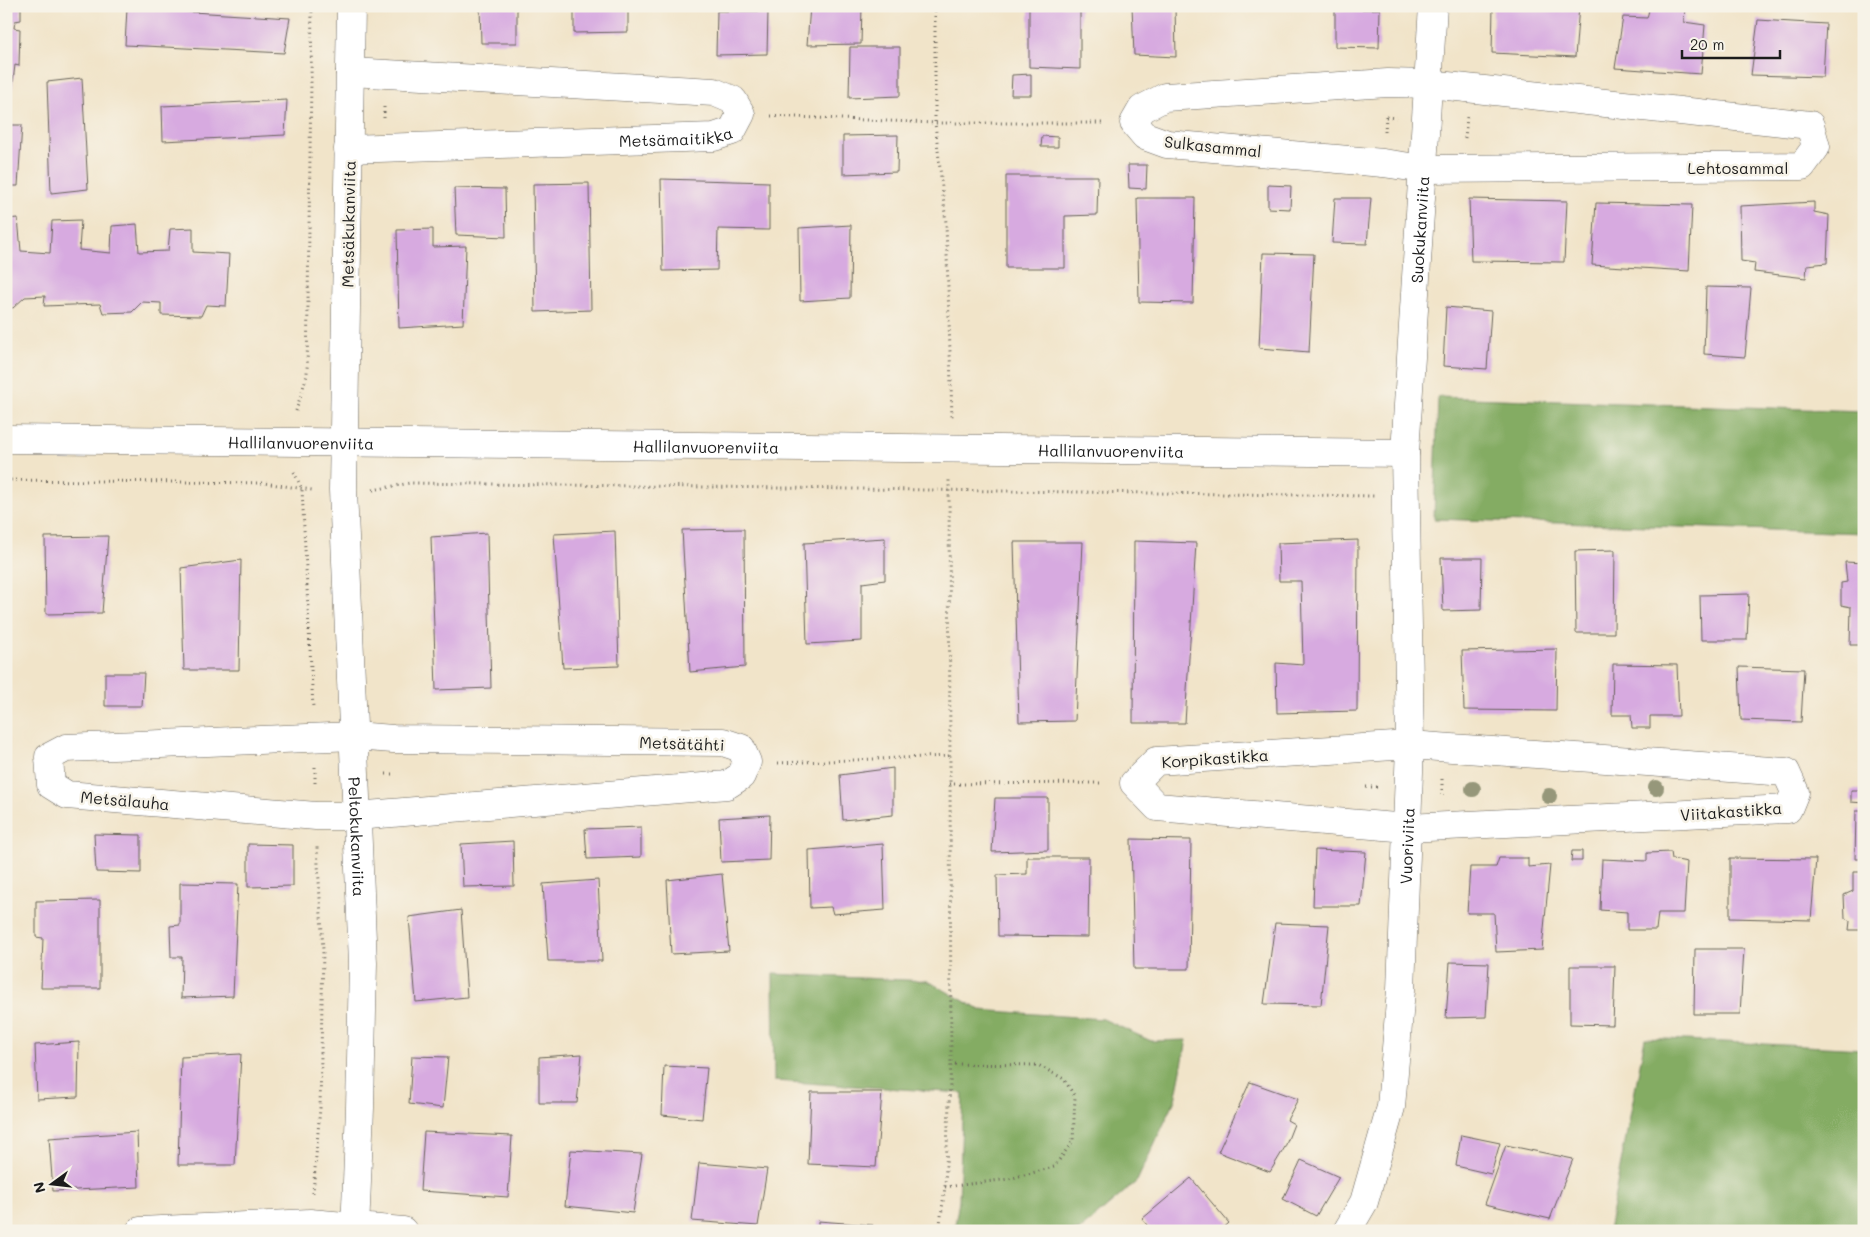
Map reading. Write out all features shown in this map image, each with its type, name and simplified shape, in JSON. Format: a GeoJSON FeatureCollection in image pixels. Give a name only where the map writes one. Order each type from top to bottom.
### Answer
{"type":"FeatureCollection","features":[{"type":"Feature","properties":{"kind":"street","name":"Metsäkukanviita"},"geometry":{"type":"LineString","coordinates":[[346,442],[351,6]]}},
{"type":"Feature","properties":{"kind":"street","name":"Suokukanviita"},"geometry":{"type":"LineString","coordinates":[[1405,453],[1430,84],[1433,6]]}},
{"type":"Feature","properties":{"kind":"street","name":"Metsämaitikka"},"geometry":{"type":"LineString","coordinates":[[348,149],[714,137],[732,131],[741,114],[734,100],[714,92],[350,72]]}},
{"type":"Feature","properties":{"kind":"street"},"geometry":{"type":"LineString","coordinates":[[1134,123],[1142,109],[1165,97],[1388,83],[1430,84]]}},
{"type":"Feature","properties":{"kind":"street","name":"Lehtosammal"},"geometry":{"type":"LineString","coordinates":[[1424,169],[1802,166],[1816,147],[1810,125],[1430,84]]}},
{"type":"Feature","properties":{"kind":"street","name":"Sulkasammal"},"geometry":{"type":"LineString","coordinates":[[1134,123],[1145,136],[1167,144],[1383,163],[1424,169]]}},
{"type":"Feature","properties":{"kind":"street","name":"Hallilanvuorenviita"},"geometry":{"type":"LineString","coordinates":[[6,440],[1405,453]]}},
{"type":"Feature","properties":{"kind":"street","name":"Peltokukanviita"},"geometry":{"type":"LineString","coordinates":[[346,442],[343,490],[363,963],[355,1229]]}},
{"type":"Feature","properties":{"kind":"street","name":"Vuoriviita"},"geometry":{"type":"LineString","coordinates":[[1347,1231],[1364,1202],[1391,1107],[1401,990],[1410,745],[1404,496],[1405,453]]}},
{"type":"Feature","properties":{"kind":"street","name":"Metsälauha"},"geometry":{"type":"LineString","coordinates":[[354,736],[66,748],[49,757],[51,785],[67,795],[316,816],[356,816]]}},
{"type":"Feature","properties":{"kind":"street","name":"Metsätähti"},"geometry":{"type":"LineString","coordinates":[[354,736],[723,742],[741,748],[747,762],[741,776],[727,785],[356,816]]}},
{"type":"Feature","properties":{"kind":"street","name":"Viitakastikka"},"geometry":{"type":"LineString","coordinates":[[1408,828],[1788,809],[1795,792],[1786,772],[1410,745]]}},
{"type":"Feature","properties":{"kind":"street","name":"Korpikastikka"},"geometry":{"type":"LineString","coordinates":[[1134,783],[1156,761],[1410,745]]}},
{"type":"Feature","properties":{"kind":"street"},"geometry":{"type":"LineString","coordinates":[[1134,783],[1157,807],[1408,828]]}},
{"type":"Feature","properties":{"kind":"street"},"geometry":{"type":"LineString","coordinates":[[140,1231],[310,1223],[355,1229],[403,1231]]}},
{"type":"Feature","properties":{"kind":"path"},"geometry":{"type":"LineString","coordinates":[[310,1223],[320,1108],[323,970],[302,489],[292,467],[293,420],[307,375],[312,6]]}},
{"type":"Feature","properties":{"kind":"path"},"geometry":{"type":"LineString","coordinates":[[935,6],[935,123],[946,223],[952,422],[949,489],[951,1064],[945,1187],[939,1231]]}},
{"type":"Feature","properties":{"kind":"path"},"geometry":{"type":"LineString","coordinates":[[383,148],[385,74]]}},
{"type":"Feature","properties":{"kind":"path"},"geometry":{"type":"LineString","coordinates":[[1383,163],[1388,83]]}},
{"type":"Feature","properties":{"kind":"path"},"geometry":{"type":"LineString","coordinates":[[1463,169],[1469,88]]}},
{"type":"Feature","properties":{"kind":"path"},"geometry":{"type":"LineString","coordinates":[[741,114],[935,123],[1134,123]]}},
{"type":"Feature","properties":{"kind":"path"},"geometry":{"type":"LineString","coordinates":[[6,480],[264,483],[302,489],[371,491],[410,483],[1404,496]]}},
{"type":"Feature","properties":{"kind":"path"},"geometry":{"type":"LineString","coordinates":[[393,738],[394,813]]}},
{"type":"Feature","properties":{"kind":"path"},"geometry":{"type":"LineString","coordinates":[[1441,826],[1443,747]]}},
{"type":"Feature","properties":{"kind":"path"},"geometry":{"type":"LineString","coordinates":[[1364,824],[1369,749]]}},
{"type":"Feature","properties":{"kind":"path"},"geometry":{"type":"LineString","coordinates":[[747,762],[949,756]]}},
{"type":"Feature","properties":{"kind":"path"},"geometry":{"type":"LineString","coordinates":[[949,784],[1134,783]]}},
{"type":"Feature","properties":{"kind":"path"},"geometry":{"type":"LineString","coordinates":[[945,1187],[1010,1179],[1054,1167],[1073,1141],[1075,1097],[1064,1079],[1038,1065],[951,1064]]}},
{"type":"Feature","properties":{"kind":"green space"},"geometry":{"type":"Polygon","coordinates":[[[1438,397],[1864,411],[1864,533],[1434,519],[1438,397]]]}},
{"type":"Feature","properties":{"kind":"green space"},"geometry":{"type":"Polygon","coordinates":[[[773,974],[928,981],[980,1010],[1103,1019],[1151,1041],[1187,1040],[1175,1100],[1137,1181],[1079,1231],[954,1231],[959,1201],[963,1093],[774,1081],[773,974]]]}},
{"type":"Feature","properties":{"kind":"green space"},"geometry":{"type":"Polygon","coordinates":[[[1645,1038],[1864,1049],[1864,1231],[1608,1231],[1645,1038]]]}},
{"type":"Feature","properties":{"kind":"building"},"geometry":{"type":"Polygon","coordinates":[[[6,6],[21,6],[21,20],[15,21],[14,28],[20,29],[19,66],[15,65],[12,90],[6,90],[6,6]]]}},
{"type":"Feature","properties":{"kind":"building"},"geometry":{"type":"Polygon","coordinates":[[[480,6],[517,6],[517,43],[481,43],[480,6]]]}},
{"type":"Feature","properties":{"kind":"building"},"geometry":{"type":"Polygon","coordinates":[[[574,6],[628,6],[628,32],[574,33],[574,6]]]}},
{"type":"Feature","properties":{"kind":"building"},"geometry":{"type":"Polygon","coordinates":[[[810,6],[862,6],[861,44],[807,45],[810,6]]]}},
{"type":"Feature","properties":{"kind":"building"},"geometry":{"type":"Polygon","coordinates":[[[1029,6],[1080,6],[1080,69],[1029,67],[1029,6]]]}},
{"type":"Feature","properties":{"kind":"building"},"geometry":{"type":"Polygon","coordinates":[[[1132,6],[1175,6],[1176,57],[1134,55],[1132,6]]]}},
{"type":"Feature","properties":{"kind":"building"},"geometry":{"type":"Polygon","coordinates":[[[1493,6],[1579,6],[1575,57],[1492,53],[1493,6]]]}},
{"type":"Feature","properties":{"kind":"building"},"geometry":{"type":"Polygon","coordinates":[[[1650,6],[1685,9],[1684,22],[1705,25],[1701,74],[1615,68],[1623,17],[1647,18],[1650,6]]]}},
{"type":"Feature","properties":{"kind":"building"},"geometry":{"type":"Polygon","coordinates":[[[127,8],[290,18],[284,53],[125,45],[127,8]]]}},
{"type":"Feature","properties":{"kind":"building"},"geometry":{"type":"Polygon","coordinates":[[[1380,9],[1379,48],[1335,47],[1335,10],[1380,9]]]}},
{"type":"Feature","properties":{"kind":"building"},"geometry":{"type":"Polygon","coordinates":[[[717,11],[768,11],[767,54],[716,55],[717,11]]]}},
{"type":"Feature","properties":{"kind":"building"},"geometry":{"type":"Polygon","coordinates":[[[1758,20],[1826,24],[1823,77],[1751,75],[1758,20]]]}},
{"type":"Feature","properties":{"kind":"building"},"geometry":{"type":"Polygon","coordinates":[[[850,47],[900,47],[900,96],[849,98],[850,47]]]}},
{"type":"Feature","properties":{"kind":"building"},"geometry":{"type":"Polygon","coordinates":[[[1031,74],[1031,95],[1011,95],[1012,75],[1031,74]]]}},
{"type":"Feature","properties":{"kind":"building"},"geometry":{"type":"Polygon","coordinates":[[[82,78],[88,189],[51,193],[47,82],[82,78]]]}},
{"type":"Feature","properties":{"kind":"building"},"geometry":{"type":"Polygon","coordinates":[[[287,100],[285,135],[163,141],[162,106],[287,100]]]}},
{"type":"Feature","properties":{"kind":"building"},"geometry":{"type":"Polygon","coordinates":[[[6,125],[22,125],[18,186],[6,186],[6,125]]]}},
{"type":"Feature","properties":{"kind":"building"},"geometry":{"type":"Polygon","coordinates":[[[898,135],[897,172],[843,174],[843,136],[898,135]]]}},
{"type":"Feature","properties":{"kind":"building"},"geometry":{"type":"Polygon","coordinates":[[[1042,136],[1058,137],[1058,147],[1041,147],[1042,136]]]}},
{"type":"Feature","properties":{"kind":"building"},"geometry":{"type":"Polygon","coordinates":[[[1128,165],[1147,165],[1146,189],[1129,188],[1128,165]]]}},
{"type":"Feature","properties":{"kind":"building"},"geometry":{"type":"Polygon","coordinates":[[[1006,176],[1098,176],[1097,215],[1065,216],[1065,268],[1006,268],[1006,176]]]}},
{"type":"Feature","properties":{"kind":"building"},"geometry":{"type":"Polygon","coordinates":[[[661,179],[769,182],[769,230],[718,229],[717,270],[663,271],[661,179]]]}},
{"type":"Feature","properties":{"kind":"building"},"geometry":{"type":"Polygon","coordinates":[[[589,183],[591,310],[535,312],[533,184],[589,183]]]}},
{"type":"Feature","properties":{"kind":"building"},"geometry":{"type":"Polygon","coordinates":[[[1268,185],[1291,186],[1290,209],[1268,208],[1268,185]]]}},
{"type":"Feature","properties":{"kind":"building"},"geometry":{"type":"Polygon","coordinates":[[[454,188],[505,189],[506,237],[456,235],[454,188]]]}},
{"type":"Feature","properties":{"kind":"building"},"geometry":{"type":"Polygon","coordinates":[[[1137,198],[1195,198],[1193,303],[1139,302],[1137,198]]]}},
{"type":"Feature","properties":{"kind":"building"},"geometry":{"type":"Polygon","coordinates":[[[1335,198],[1371,198],[1367,244],[1332,243],[1335,198]]]}},
{"type":"Feature","properties":{"kind":"building"},"geometry":{"type":"Polygon","coordinates":[[[1469,199],[1567,201],[1564,262],[1471,261],[1469,199]]]}},
{"type":"Feature","properties":{"kind":"building"},"geometry":{"type":"Polygon","coordinates":[[[1814,202],[1814,212],[1829,215],[1827,263],[1807,265],[1806,278],[1754,272],[1755,263],[1741,261],[1740,206],[1814,202]]]}},
{"type":"Feature","properties":{"kind":"building"},"geometry":{"type":"Polygon","coordinates":[[[1596,203],[1692,205],[1689,271],[1592,265],[1596,203]]]}},
{"type":"Feature","properties":{"kind":"building"},"geometry":{"type":"Polygon","coordinates":[[[18,218],[21,251],[50,253],[52,221],[81,220],[79,250],[111,253],[112,226],[137,224],[139,252],[168,251],[170,229],[193,228],[193,252],[229,254],[226,306],[206,305],[201,316],[161,315],[161,303],[142,302],[132,312],[103,313],[100,304],[44,306],[45,296],[25,297],[13,308],[6,307],[6,219],[18,218]]]}},
{"type":"Feature","properties":{"kind":"building"},"geometry":{"type":"Polygon","coordinates":[[[851,225],[850,298],[800,301],[799,228],[851,225]]]}},
{"type":"Feature","properties":{"kind":"building"},"geometry":{"type":"Polygon","coordinates":[[[433,229],[433,247],[466,246],[463,324],[399,328],[397,230],[433,229]]]}},
{"type":"Feature","properties":{"kind":"building"},"geometry":{"type":"Polygon","coordinates":[[[1263,253],[1314,254],[1309,352],[1259,348],[1263,253]]]}},
{"type":"Feature","properties":{"kind":"building"},"geometry":{"type":"Polygon","coordinates":[[[1706,287],[1751,288],[1745,357],[1704,354],[1706,287]]]}},
{"type":"Feature","properties":{"kind":"building"},"geometry":{"type":"Polygon","coordinates":[[[1446,307],[1491,311],[1487,369],[1443,366],[1446,307]]]}},
{"type":"Feature","properties":{"kind":"building"},"geometry":{"type":"Polygon","coordinates":[[[744,529],[745,667],[690,672],[682,530],[744,529]]]}},
{"type":"Feature","properties":{"kind":"building"},"geometry":{"type":"Polygon","coordinates":[[[615,531],[619,666],[563,668],[554,534],[615,531]]]}},
{"type":"Feature","properties":{"kind":"building"},"geometry":{"type":"Polygon","coordinates":[[[487,533],[491,688],[436,690],[431,537],[487,533]]]}},
{"type":"Feature","properties":{"kind":"building"},"geometry":{"type":"Polygon","coordinates":[[[108,536],[102,613],[46,614],[45,537],[108,536]]]}},
{"type":"Feature","properties":{"kind":"building"},"geometry":{"type":"Polygon","coordinates":[[[885,538],[885,580],[862,583],[862,641],[807,644],[804,543],[885,538]]]}},
{"type":"Feature","properties":{"kind":"building"},"geometry":{"type":"Polygon","coordinates":[[[1358,540],[1357,711],[1277,713],[1276,663],[1303,665],[1301,581],[1279,581],[1278,543],[1358,540]]]}},
{"type":"Feature","properties":{"kind":"building"},"geometry":{"type":"Polygon","coordinates":[[[1134,541],[1196,543],[1185,723],[1133,723],[1134,541]]]}},
{"type":"Feature","properties":{"kind":"building"},"geometry":{"type":"Polygon","coordinates":[[[1014,542],[1083,542],[1075,721],[1019,722],[1014,542]]]}},
{"type":"Feature","properties":{"kind":"building"},"geometry":{"type":"Polygon","coordinates":[[[1615,550],[1614,633],[1576,633],[1575,551],[1615,550]]]}},
{"type":"Feature","properties":{"kind":"building"},"geometry":{"type":"Polygon","coordinates":[[[1441,558],[1482,558],[1481,610],[1443,611],[1441,558]]]}},
{"type":"Feature","properties":{"kind":"building"},"geometry":{"type":"Polygon","coordinates":[[[241,560],[239,670],[184,670],[181,568],[241,560]]]}},
{"type":"Feature","properties":{"kind":"building"},"geometry":{"type":"Polygon","coordinates":[[[1845,562],[1864,563],[1864,645],[1850,645],[1851,607],[1841,605],[1841,583],[1847,582],[1845,562]]]}},
{"type":"Feature","properties":{"kind":"building"},"geometry":{"type":"Polygon","coordinates":[[[1749,594],[1747,640],[1701,640],[1700,595],[1749,594]]]}},
{"type":"Feature","properties":{"kind":"building"},"geometry":{"type":"Polygon","coordinates":[[[1557,649],[1556,711],[1464,710],[1462,651],[1557,649]]]}},
{"type":"Feature","properties":{"kind":"building"},"geometry":{"type":"Polygon","coordinates":[[[1613,664],[1677,665],[1679,716],[1650,716],[1650,728],[1632,728],[1631,715],[1612,715],[1613,664]]]}},
{"type":"Feature","properties":{"kind":"building"},"geometry":{"type":"Polygon","coordinates":[[[1739,667],[1804,669],[1801,722],[1741,720],[1739,667]]]}},
{"type":"Feature","properties":{"kind":"building"},"geometry":{"type":"Polygon","coordinates":[[[105,673],[144,673],[142,706],[105,706],[105,673]]]}},
{"type":"Feature","properties":{"kind":"building"},"geometry":{"type":"Polygon","coordinates":[[[893,768],[893,815],[843,820],[840,775],[893,768]]]}},
{"type":"Feature","properties":{"kind":"building"},"geometry":{"type":"Polygon","coordinates":[[[1851,790],[1864,790],[1864,803],[1851,802],[1851,790]]]}},
{"type":"Feature","properties":{"kind":"building"},"geometry":{"type":"Polygon","coordinates":[[[995,798],[1048,798],[1048,850],[992,852],[995,798]]]}},
{"type":"Feature","properties":{"kind":"building"},"geometry":{"type":"Polygon","coordinates":[[[1856,811],[1864,811],[1864,859],[1855,859],[1856,811]]]}},
{"type":"Feature","properties":{"kind":"building"},"geometry":{"type":"Polygon","coordinates":[[[770,815],[769,860],[721,862],[719,818],[770,815]]]}},
{"type":"Feature","properties":{"kind":"building"},"geometry":{"type":"Polygon","coordinates":[[[641,827],[641,857],[587,859],[585,829],[641,827]]]}},
{"type":"Feature","properties":{"kind":"building"},"geometry":{"type":"Polygon","coordinates":[[[94,834],[141,835],[141,873],[96,872],[94,834]]]}},
{"type":"Feature","properties":{"kind":"building"},"geometry":{"type":"Polygon","coordinates":[[[1131,839],[1191,840],[1189,969],[1134,969],[1131,839]]]}},
{"type":"Feature","properties":{"kind":"building"},"geometry":{"type":"Polygon","coordinates":[[[513,841],[514,886],[463,887],[461,844],[513,841]]]}},
{"type":"Feature","properties":{"kind":"building"},"geometry":{"type":"Polygon","coordinates":[[[248,844],[293,845],[293,886],[248,887],[248,844]]]}},
{"type":"Feature","properties":{"kind":"building"},"geometry":{"type":"Polygon","coordinates":[[[883,844],[885,910],[833,914],[831,907],[810,908],[809,850],[883,844]]]}},
{"type":"Feature","properties":{"kind":"building"},"geometry":{"type":"Polygon","coordinates":[[[1315,850],[1366,852],[1361,906],[1313,906],[1315,850]]]}},
{"type":"Feature","properties":{"kind":"building"},"geometry":{"type":"Polygon","coordinates":[[[1572,851],[1582,851],[1582,861],[1571,861],[1572,851]]]}},
{"type":"Feature","properties":{"kind":"building"},"geometry":{"type":"Polygon","coordinates":[[[1671,852],[1672,859],[1687,862],[1684,913],[1658,913],[1656,930],[1627,930],[1627,912],[1600,910],[1602,859],[1647,861],[1647,853],[1671,852]]]}},
{"type":"Feature","properties":{"kind":"building"},"geometry":{"type":"Polygon","coordinates":[[[1027,857],[1089,857],[1088,937],[998,936],[997,875],[1027,874],[1027,857]]]}},
{"type":"Feature","properties":{"kind":"building"},"geometry":{"type":"Polygon","coordinates":[[[1499,858],[1528,858],[1528,867],[1550,865],[1542,950],[1496,952],[1494,913],[1467,913],[1470,867],[1496,867],[1499,858]]]}},
{"type":"Feature","properties":{"kind":"building"},"geometry":{"type":"Polygon","coordinates":[[[1730,858],[1816,859],[1811,920],[1730,918],[1730,858]]]}},
{"type":"Feature","properties":{"kind":"building"},"geometry":{"type":"Polygon","coordinates":[[[1853,872],[1864,872],[1864,930],[1849,930],[1850,921],[1845,918],[1844,895],[1853,891],[1853,872]]]}},
{"type":"Feature","properties":{"kind":"building"},"geometry":{"type":"Polygon","coordinates":[[[722,874],[729,951],[671,954],[667,880],[722,874]]]}},
{"type":"Feature","properties":{"kind":"building"},"geometry":{"type":"Polygon","coordinates":[[[598,880],[602,961],[548,961],[543,884],[598,880]]]}},
{"type":"Feature","properties":{"kind":"building"},"geometry":{"type":"Polygon","coordinates":[[[180,883],[238,884],[233,996],[181,998],[182,957],[171,957],[170,926],[180,925],[180,883]]]}},
{"type":"Feature","properties":{"kind":"building"},"geometry":{"type":"Polygon","coordinates":[[[100,900],[100,988],[41,988],[43,938],[36,937],[36,901],[100,900]]]}},
{"type":"Feature","properties":{"kind":"building"},"geometry":{"type":"Polygon","coordinates":[[[461,910],[467,997],[416,1002],[409,917],[461,910]]]}},
{"type":"Feature","properties":{"kind":"building"},"geometry":{"type":"Polygon","coordinates":[[[1275,923],[1329,925],[1321,1005],[1264,1004],[1275,923]]]}},
{"type":"Feature","properties":{"kind":"building"},"geometry":{"type":"Polygon","coordinates":[[[1695,949],[1744,949],[1740,1014],[1694,1014],[1695,949]]]}},
{"type":"Feature","properties":{"kind":"building"},"geometry":{"type":"Polygon","coordinates":[[[1450,962],[1489,963],[1486,1017],[1446,1018],[1450,962]]]}},
{"type":"Feature","properties":{"kind":"building"},"geometry":{"type":"Polygon","coordinates":[[[1570,966],[1615,966],[1613,1025],[1570,1024],[1570,966]]]}},
{"type":"Feature","properties":{"kind":"building"},"geometry":{"type":"Polygon","coordinates":[[[79,1042],[78,1097],[37,1099],[35,1045],[79,1042]]]}},
{"type":"Feature","properties":{"kind":"building"},"geometry":{"type":"Polygon","coordinates":[[[241,1054],[235,1165],[178,1165],[181,1057],[241,1054]]]}},
{"type":"Feature","properties":{"kind":"building"},"geometry":{"type":"Polygon","coordinates":[[[582,1054],[577,1103],[539,1103],[539,1057],[582,1054]]]}},
{"type":"Feature","properties":{"kind":"building"},"geometry":{"type":"Polygon","coordinates":[[[412,1056],[448,1057],[443,1108],[409,1104],[412,1056]]]}},
{"type":"Feature","properties":{"kind":"building"},"geometry":{"type":"Polygon","coordinates":[[[664,1066],[707,1068],[702,1119],[662,1115],[664,1066]]]}},
{"type":"Feature","properties":{"kind":"building"},"geometry":{"type":"Polygon","coordinates":[[[1250,1082],[1298,1099],[1287,1120],[1294,1124],[1285,1147],[1270,1172],[1218,1152],[1250,1082]]]}},
{"type":"Feature","properties":{"kind":"building"},"geometry":{"type":"Polygon","coordinates":[[[811,1092],[882,1092],[876,1167],[808,1164],[811,1092]]]}},
{"type":"Feature","properties":{"kind":"building"},"geometry":{"type":"Polygon","coordinates":[[[137,1132],[139,1187],[53,1191],[49,1138],[137,1132]]]}},
{"type":"Feature","properties":{"kind":"building"},"geometry":{"type":"Polygon","coordinates":[[[424,1132],[512,1136],[508,1197],[420,1191],[424,1132]]]}},
{"type":"Feature","properties":{"kind":"building"},"geometry":{"type":"Polygon","coordinates":[[[1461,1135],[1500,1143],[1491,1174],[1456,1166],[1461,1135]]]}},
{"type":"Feature","properties":{"kind":"building"},"geometry":{"type":"Polygon","coordinates":[[[1506,1145],[1573,1159],[1550,1219],[1485,1204],[1506,1145]]]}},
{"type":"Feature","properties":{"kind":"building"},"geometry":{"type":"Polygon","coordinates":[[[571,1150],[642,1154],[633,1213],[565,1206],[571,1150]]]}},
{"type":"Feature","properties":{"kind":"building"},"geometry":{"type":"Polygon","coordinates":[[[1301,1160],[1339,1177],[1316,1216],[1283,1199],[1301,1160]]]}},
{"type":"Feature","properties":{"kind":"building"},"geometry":{"type":"Polygon","coordinates":[[[699,1163],[767,1169],[758,1226],[692,1221],[699,1163]]]}},
{"type":"Feature","properties":{"kind":"building"},"geometry":{"type":"Polygon","coordinates":[[[1191,1178],[1229,1223],[1220,1231],[1152,1231],[1142,1219],[1191,1178]]]}},
{"type":"Feature","properties":{"kind":"building"},"geometry":{"type":"Polygon","coordinates":[[[818,1221],[873,1225],[872,1231],[818,1231],[818,1221]]]}}]}
